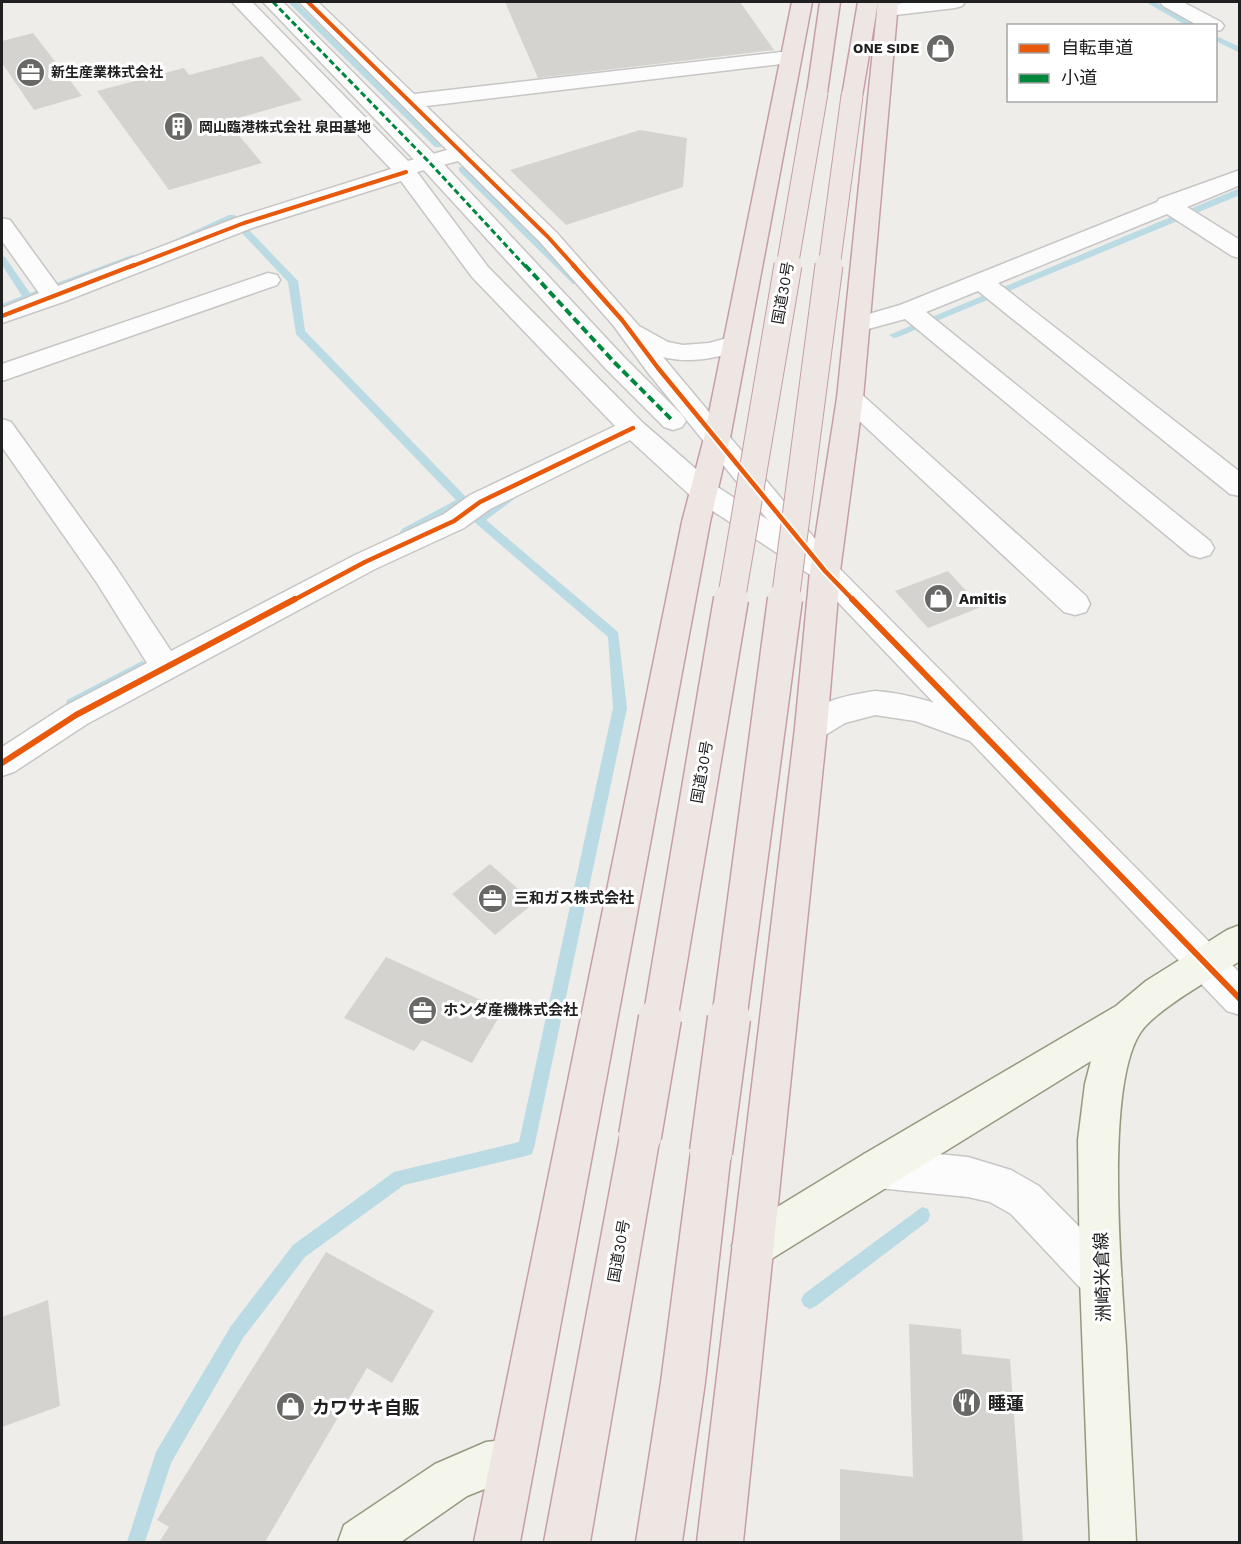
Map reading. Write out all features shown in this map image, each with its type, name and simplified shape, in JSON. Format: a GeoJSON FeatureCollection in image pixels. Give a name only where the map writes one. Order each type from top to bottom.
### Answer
{"type":"FeatureCollection","features":[{"type":"Feature","properties":{"kind":"highway"},"geometry":{"type":"LineString","coordinates":[[497,1542],[702,491],[717,438],[802,2]]}},
{"type":"Feature","properties":{"kind":"highway","name":"国道30号"},"geometry":{"type":"LineString","coordinates":[[567,1542],[640,1136],[817,93],[830,2]]}},
{"type":"Feature","properties":{"kind":"highway"},"geometry":{"type":"LineString","coordinates":[[659,1542],[683,1382],[711,1152],[852,96],[881,4]]}},
{"type":"Feature","properties":{"kind":"highway"},"geometry":{"type":"LineString","coordinates":[[720,1542],[811,728],[825,571],[850,398],[881,4]]}},
{"type":"Feature","properties":{"kind":"main road","name":"洲崎米倉線"},"geometry":{"type":"LineString","coordinates":[[753,1246],[1130,1017],[1160,993],[1239,941]]}},
{"type":"Feature","properties":{"kind":"main road","name":"洲崎米倉線"},"geometry":{"type":"LineString","coordinates":[[1113,1542],[1101,1279],[1098,1140],[1104,1084],[1113,1049],[1130,1017]]}},
{"type":"Feature","properties":{"kind":"main road"},"geometry":{"type":"LineString","coordinates":[[361,1542],[451,1480],[486,1465],[512,1462]]}},
{"type":"Feature","properties":{"kind":"street"},"geometry":{"type":"LineString","coordinates":[[242,2],[405,171],[480,272],[633,428],[702,491],[825,571]]}},
{"type":"Feature","properties":{"kind":"street"},"geometry":{"type":"LineString","coordinates":[[273,2],[429,162],[614,362],[673,421]]}},
{"type":"Feature","properties":{"kind":"street"},"geometry":{"type":"LineString","coordinates":[[308,2],[548,237],[622,320],[658,369],[825,571],[1239,999]]}},
{"type":"Feature","properties":{"kind":"street"},"geometry":{"type":"LineString","coordinates":[[881,4],[955,2]]}},
{"type":"Feature","properties":{"kind":"street"},"geometry":{"type":"LineString","coordinates":[[1170,2],[1211,24]]}},
{"type":"Feature","properties":{"kind":"street"},"geometry":{"type":"LineString","coordinates":[[410,101],[790,57]]}},
{"type":"Feature","properties":{"kind":"street"},"geometry":{"type":"LineString","coordinates":[[2,316],[49,291],[244,223],[463,153]]}},
{"type":"Feature","properties":{"kind":"street"},"geometry":{"type":"LineString","coordinates":[[857,326],[919,317],[1176,210],[1239,177]]}},
{"type":"Feature","properties":{"kind":"street"},"geometry":{"type":"LineString","coordinates":[[1176,210],[1239,251]]}},
{"type":"Feature","properties":{"kind":"street"},"geometry":{"type":"LineString","coordinates":[[2,225],[49,291]]}},
{"type":"Feature","properties":{"kind":"street"},"geometry":{"type":"LineString","coordinates":[[2,373],[268,280]]}},
{"type":"Feature","properties":{"kind":"street"},"geometry":{"type":"LineString","coordinates":[[989,288],[1239,487]]}},
{"type":"Feature","properties":{"kind":"street"},"geometry":{"type":"LineString","coordinates":[[919,317],[1200,548]]}},
{"type":"Feature","properties":{"kind":"street"},"geometry":{"type":"LineString","coordinates":[[622,320],[647,343],[665,351],[696,354],[735,344]]}},
{"type":"Feature","properties":{"kind":"street"},"geometry":{"type":"LineString","coordinates":[[850,398],[1075,604]]}},
{"type":"Feature","properties":{"kind":"street"},"geometry":{"type":"LineString","coordinates":[[2,428],[107,576],[161,660]]}},
{"type":"Feature","properties":{"kind":"street"},"geometry":{"type":"LineString","coordinates":[[2,763],[161,660],[354,568],[633,428]]}},
{"type":"Feature","properties":{"kind":"street"},"geometry":{"type":"LineString","coordinates":[[811,728],[831,713],[871,702],[901,704],[981,732]]}},
{"type":"Feature","properties":{"kind":"street"},"geometry":{"type":"LineString","coordinates":[[878,1168],[968,1177],[997,1184],[1025,1200],[1101,1279]]}},
{"type":"Feature","properties":{"kind":"building"},"geometry":{"type":"Polygon","coordinates":[[[505,2],[740,2],[774,50],[538,78],[505,2]]]}},
{"type":"Feature","properties":{"kind":"building","name":"新生産業株式会社"},"geometry":{"type":"Polygon","coordinates":[[[33,33],[82,96],[34,110],[2,63],[2,41],[33,33]]]}},
{"type":"Feature","properties":{"kind":"building","name":"岡山臨港株式会社 泉田基地"},"geometry":{"type":"Polygon","coordinates":[[[262,56],[302,100],[227,121],[262,163],[169,190],[97,91],[184,68],[189,75],[262,56]]]}},
{"type":"Feature","properties":{"kind":"building"},"geometry":{"type":"Polygon","coordinates":[[[640,130],[687,138],[683,187],[566,225],[510,170],[640,130]]]}},
{"type":"Feature","properties":{"kind":"building","name":"Amitis"},"geometry":{"type":"Polygon","coordinates":[[[948,571],[981,607],[928,628],[895,591],[948,571]]]}},
{"type":"Feature","properties":{"kind":"building"},"geometry":{"type":"Polygon","coordinates":[[[490,864],[534,903],[495,935],[452,894],[490,864]]]}},
{"type":"Feature","properties":{"kind":"building"},"geometry":{"type":"Polygon","coordinates":[[[386,957],[503,1010],[472,1063],[422,1040],[414,1051],[344,1018],[386,957]]]}},
{"type":"Feature","properties":{"kind":"building"},"geometry":{"type":"Polygon","coordinates":[[[326,1252],[434,1311],[392,1383],[367,1368],[265,1542],[159,1542],[169,1527],[157,1520],[326,1252]]]}},
{"type":"Feature","properties":{"kind":"building"},"geometry":{"type":"Polygon","coordinates":[[[48,1300],[60,1406],[2,1427],[2,1317],[48,1300]]]}},
{"type":"Feature","properties":{"kind":"building"},"geometry":{"type":"Polygon","coordinates":[[[909,1324],[961,1329],[962,1354],[1010,1359],[1023,1542],[840,1542],[840,1469],[913,1477],[909,1324]]]}},
{"type":"Feature","properties":{"kind":"waterway"},"geometry":{"type":"LineString","coordinates":[[292,2],[438,145]]}},
{"type":"Feature","properties":{"kind":"waterway"},"geometry":{"type":"LineString","coordinates":[[1150,2],[1190,24]]}},
{"type":"Feature","properties":{"kind":"waterway"},"geometry":{"type":"LineString","coordinates":[[1217,39],[1240,51]]}},
{"type":"Feature","properties":{"kind":"waterway"},"geometry":{"type":"LineString","coordinates":[[462,169],[576,282]]}},
{"type":"Feature","properties":{"kind":"waterway"},"geometry":{"type":"LineString","coordinates":[[894,335],[1240,191]]}},
{"type":"Feature","properties":{"kind":"waterway"},"geometry":{"type":"LineString","coordinates":[[175,242],[232,217],[235,221]]}},
{"type":"Feature","properties":{"kind":"waterway"},"geometry":{"type":"LineString","coordinates":[[245,231],[293,281],[300,332],[463,501],[406,532]]}},
{"type":"Feature","properties":{"kind":"waterway"},"geometry":{"type":"LineString","coordinates":[[28,297],[132,258]]}},
{"type":"Feature","properties":{"kind":"waterway"},"geometry":{"type":"LineString","coordinates":[[2,259],[28,297]]}},
{"type":"Feature","properties":{"kind":"waterway"},"geometry":{"type":"LineString","coordinates":[[2,307],[28,297]]}},
{"type":"Feature","properties":{"kind":"waterway"},"geometry":{"type":"LineString","coordinates":[[136,1542],[163,1459],[237,1332],[299,1251],[400,1178],[526,1148],[620,708],[614,635],[478,520],[513,494]]}},
{"type":"Feature","properties":{"kind":"waterway"},"geometry":{"type":"LineString","coordinates":[[72,704],[142,666]]}},
{"type":"Feature","properties":{"kind":"waterway"},"geometry":{"type":"LineString","coordinates":[[810,1300],[922,1215]]}},
{"type":"Feature","properties":{"kind":"marked path"},"geometry":{"type":"LineString","coordinates":[[273,2],[429,162],[614,362],[673,421]]}},
{"type":"Feature","properties":{"kind":"cycle path"},"geometry":{"type":"LineString","coordinates":[[308,2],[548,237],[622,320],[658,368],[825,571],[1240,999]]}},
{"type":"Feature","properties":{"kind":"cycle path"},"geometry":{"type":"LineString","coordinates":[[2,316],[244,223],[406,172]]}},
{"type":"Feature","properties":{"kind":"cycle path"},"geometry":{"type":"LineString","coordinates":[[2,763],[76,715],[365,562],[454,521],[480,502],[633,428]]}},
{"type":"Feature","properties":{"kind":"place","name":"ONE SIDE"},"geometry":{"type":"Point","coordinates":[940,48]}},
{"type":"Feature","properties":{"kind":"place","name":"新生産業株式会社"},"geometry":{"type":"Point","coordinates":[30,72]}},
{"type":"Feature","properties":{"kind":"place","name":"岡山臨港株式会社 泉田基地"},"geometry":{"type":"Point","coordinates":[178,127]}},
{"type":"Feature","properties":{"kind":"place","name":"Amitis"},"geometry":{"type":"Point","coordinates":[938,599]}},
{"type":"Feature","properties":{"kind":"place","name":"三和ガス株式会社"},"geometry":{"type":"Point","coordinates":[493,898]}},
{"type":"Feature","properties":{"kind":"place","name":"ホンダ産機株式会社"},"geometry":{"type":"Point","coordinates":[422,1010]}},
{"type":"Feature","properties":{"kind":"place","name":"睡蓮"},"geometry":{"type":"Point","coordinates":[967,1403]}},
{"type":"Feature","properties":{"kind":"place","name":"カワサキ自販"},"geometry":{"type":"Point","coordinates":[291,1407]}}]}
